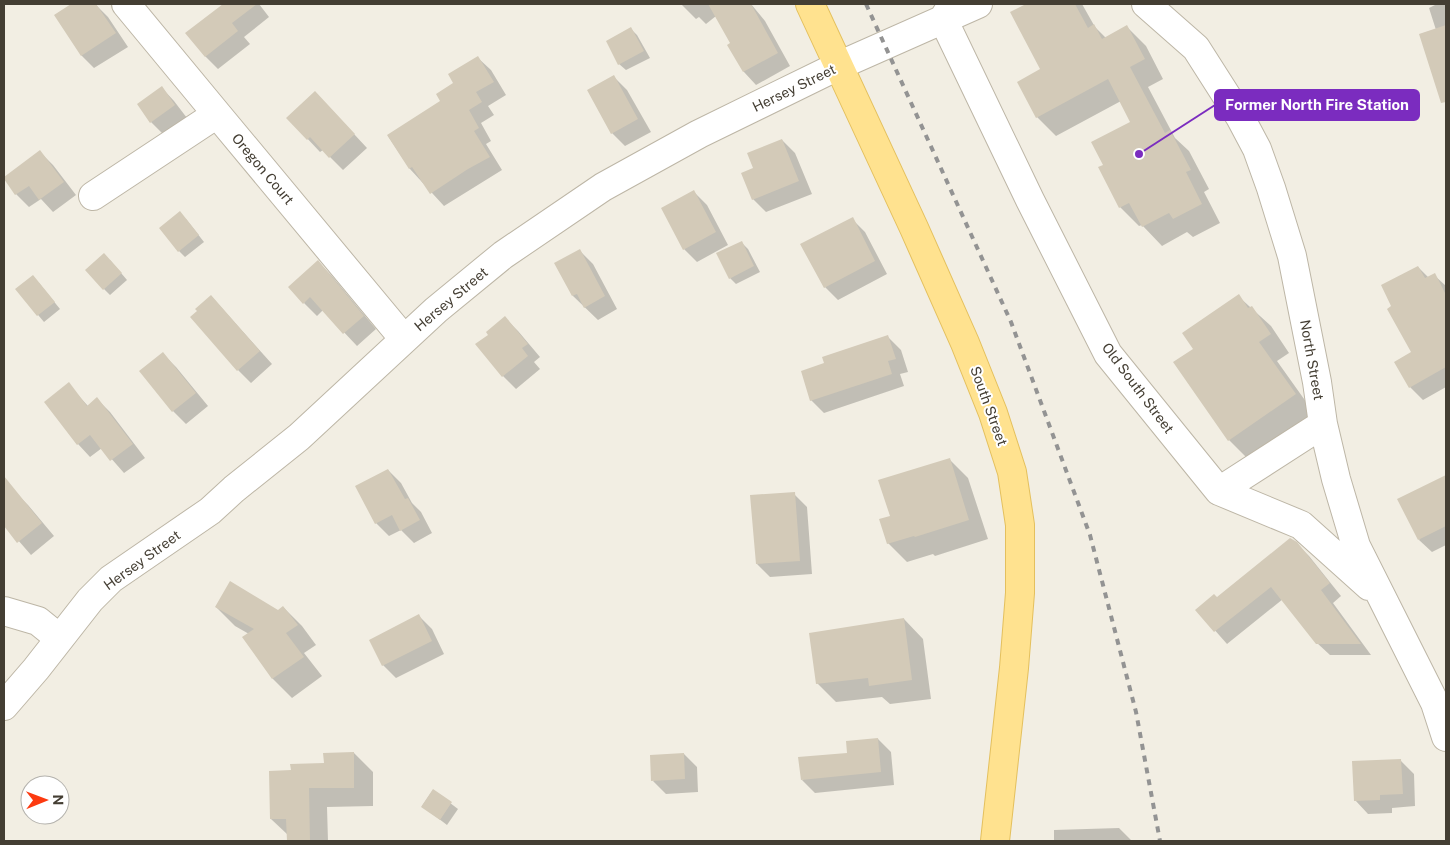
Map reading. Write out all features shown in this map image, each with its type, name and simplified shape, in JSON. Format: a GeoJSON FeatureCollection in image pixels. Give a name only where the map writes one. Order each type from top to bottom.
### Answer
{"type":"FeatureCollection","features":[{"type":"Feature","properties":{"kind":"main road","name":"South Street"},"geometry":{"type":"LineString","coordinates":[[810,4],[910,219],[965,343],[993,413],[1012,472],[1020,525],[1020,593],[1014,668],[995,841]]}},
{"type":"Feature","properties":{"kind":"street","name":"Oregon Court"},"geometry":{"type":"LineString","coordinates":[[126,4],[404,339]]}},
{"type":"Feature","properties":{"kind":"street","name":"Hersey Street"},"geometry":{"type":"LineString","coordinates":[[4,706],[36,669],[90,600],[111,579],[210,512],[234,488],[299,437],[436,310],[503,255],[603,187],[699,134],[948,12],[978,4]]}},
{"type":"Feature","properties":{"kind":"street","name":"North Street"},"geometry":{"type":"LineString","coordinates":[[1146,4],[1196,48],[1240,117],[1257,149],[1292,256],[1317,382],[1323,424],[1336,479],[1356,546],[1435,703],[1444,725]]}},
{"type":"Feature","properties":{"kind":"street","name":"Old South Street"},"geometry":{"type":"LineString","coordinates":[[948,12],[1030,200],[1108,354],[1219,491],[1301,525],[1382,597]]}},
{"type":"Feature","properties":{"kind":"street"},"geometry":{"type":"LineString","coordinates":[[93,196],[217,114]]}},
{"type":"Feature","properties":{"kind":"street"},"geometry":{"type":"LineString","coordinates":[[1219,491],[1323,424]]}},
{"type":"Feature","properties":{"kind":"street"},"geometry":{"type":"LineString","coordinates":[[4,611],[38,621],[59,638]]}},
{"type":"Feature","properties":{"kind":"building"},"geometry":{"type":"Polygon","coordinates":[[[71,4],[96,4],[116,33],[81,56],[54,15],[71,4]]]}},
{"type":"Feature","properties":{"kind":"building"},"geometry":{"type":"Polygon","coordinates":[[[223,4],[257,4],[232,23],[238,31],[205,57],[185,33],[223,4]]]}},
{"type":"Feature","properties":{"kind":"building"},"geometry":{"type":"Polygon","coordinates":[[[708,4],[751,4],[778,53],[743,72],[727,45],[730,43],[708,4]]]}},
{"type":"Feature","properties":{"kind":"building"},"geometry":{"type":"Polygon","coordinates":[[[1026,4],[1075,4],[1088,28],[1094,24],[1102,39],[1127,25],[1145,59],[1130,67],[1165,133],[1170,130],[1191,170],[1186,172],[1202,204],[1173,219],[1169,213],[1142,227],[1129,203],[1119,208],[1098,167],[1103,165],[1091,142],[1130,122],[1108,79],[1036,118],[1017,82],[1040,69],[1010,12],[1026,4]]]}},
{"type":"Feature","properties":{"kind":"building"},"geometry":{"type":"Polygon","coordinates":[[[1446,25],[1446,102],[1441,103],[1419,34],[1446,25]]]}},
{"type":"Feature","properties":{"kind":"building"},"geometry":{"type":"Polygon","coordinates":[[[631,27],[644,51],[618,65],[606,41],[631,27]]]}},
{"type":"Feature","properties":{"kind":"building"},"geometry":{"type":"Polygon","coordinates":[[[478,56],[494,82],[476,92],[482,102],[469,110],[479,128],[474,131],[490,157],[430,194],[412,167],[409,169],[387,135],[440,101],[436,94],[453,83],[448,74],[478,56]]]}},
{"type":"Feature","properties":{"kind":"building"},"geometry":{"type":"Polygon","coordinates":[[[614,75],[638,119],[611,134],[587,90],[614,75]]]}},
{"type":"Feature","properties":{"kind":"building"},"geometry":{"type":"Polygon","coordinates":[[[162,86],[175,105],[150,123],[137,104],[162,86]]]}},
{"type":"Feature","properties":{"kind":"building"},"geometry":{"type":"Polygon","coordinates":[[[315,91],[355,134],[329,158],[310,137],[307,140],[286,118],[315,91]]]}},
{"type":"Feature","properties":{"kind":"building"},"geometry":{"type":"Polygon","coordinates":[[[782,139],[799,181],[752,200],[741,173],[753,168],[747,153],[782,139]]]}},
{"type":"Feature","properties":{"kind":"building"},"geometry":{"type":"Polygon","coordinates":[[[40,150],[64,182],[39,200],[29,186],[15,195],[4,177],[40,150]]]}},
{"type":"Feature","properties":{"kind":"building"},"geometry":{"type":"Polygon","coordinates":[[[694,190],[716,232],[683,250],[661,208],[694,190]]]}},
{"type":"Feature","properties":{"kind":"building"},"geometry":{"type":"Polygon","coordinates":[[[180,211],[199,235],[178,252],[159,228],[180,211]]]}},
{"type":"Feature","properties":{"kind":"building"},"geometry":{"type":"Polygon","coordinates":[[[853,217],[875,261],[824,288],[800,244],[853,217]]]}},
{"type":"Feature","properties":{"kind":"building"},"geometry":{"type":"Polygon","coordinates":[[[742,241],[754,266],[729,279],[716,253],[742,241]]]}},
{"type":"Feature","properties":{"kind":"building"},"geometry":{"type":"Polygon","coordinates":[[[580,249],[605,296],[584,308],[577,294],[572,296],[554,263],[580,249]]]}},
{"type":"Feature","properties":{"kind":"building"},"geometry":{"type":"Polygon","coordinates":[[[104,253],[122,273],[103,290],[85,270],[104,253]]]}},
{"type":"Feature","properties":{"kind":"building"},"geometry":{"type":"Polygon","coordinates":[[[318,260],[364,316],[343,334],[310,297],[303,304],[288,287],[318,260]]]}},
{"type":"Feature","properties":{"kind":"building"},"geometry":{"type":"Polygon","coordinates":[[[1418,266],[1425,278],[1435,273],[1446,295],[1446,367],[1409,388],[1394,362],[1411,352],[1387,309],[1391,306],[1381,285],[1418,266]]]}},
{"type":"Feature","properties":{"kind":"building"},"geometry":{"type":"Polygon","coordinates":[[[33,275],[55,302],[37,316],[15,289],[33,275]]]}},
{"type":"Feature","properties":{"kind":"building"},"geometry":{"type":"Polygon","coordinates":[[[1239,294],[1248,308],[1252,306],[1271,334],[1259,342],[1296,394],[1228,441],[1173,362],[1193,349],[1182,333],[1239,294]]]}},
{"type":"Feature","properties":{"kind":"building"},"geometry":{"type":"Polygon","coordinates":[[[211,295],[260,351],[237,371],[190,317],[197,311],[195,309],[211,295]]]}},
{"type":"Feature","properties":{"kind":"building"},"geometry":{"type":"Polygon","coordinates":[[[505,316],[528,344],[522,348],[528,356],[502,377],[475,344],[488,335],[486,332],[505,316]]]}},
{"type":"Feature","properties":{"kind":"building"},"geometry":{"type":"Polygon","coordinates":[[[888,335],[896,359],[888,361],[892,374],[810,401],[801,371],[824,363],[822,357],[888,335]]]}},
{"type":"Feature","properties":{"kind":"building"},"geometry":{"type":"Polygon","coordinates":[[[163,352],[196,393],[172,412],[139,371],[163,352]]]}},
{"type":"Feature","properties":{"kind":"building"},"geometry":{"type":"Polygon","coordinates":[[[69,382],[87,406],[97,397],[133,444],[110,461],[90,435],[77,445],[44,402],[69,382]]]}},
{"type":"Feature","properties":{"kind":"building"},"geometry":{"type":"Polygon","coordinates":[[[950,458],[969,520],[887,544],[879,519],[890,516],[878,480],[950,458]]]}},
{"type":"Feature","properties":{"kind":"building"},"geometry":{"type":"Polygon","coordinates":[[[388,469],[405,499],[408,498],[420,520],[400,531],[392,515],[375,524],[355,486],[388,469]]]}},
{"type":"Feature","properties":{"kind":"building"},"geometry":{"type":"Polygon","coordinates":[[[1446,475],[1446,526],[1418,540],[1397,499],[1446,475]]]}},
{"type":"Feature","properties":{"kind":"building"},"geometry":{"type":"Polygon","coordinates":[[[4,476],[42,523],[17,543],[4,526],[4,476]]]}},
{"type":"Feature","properties":{"kind":"building"},"geometry":{"type":"Polygon","coordinates":[[[795,492],[800,561],[756,564],[750,495],[795,492]]]}},
{"type":"Feature","properties":{"kind":"building"},"geometry":{"type":"Polygon","coordinates":[[[1290,538],[1297,542],[1330,583],[1321,590],[1361,644],[1316,644],[1271,587],[1214,632],[1195,610],[1214,594],[1217,597],[1290,538]]]}},
{"type":"Feature","properties":{"kind":"building"},"geometry":{"type":"Polygon","coordinates":[[[230,581],[278,610],[283,606],[298,625],[286,633],[304,657],[272,679],[242,637],[254,629],[215,607],[230,581]]]}},
{"type":"Feature","properties":{"kind":"building"},"geometry":{"type":"Polygon","coordinates":[[[419,614],[432,641],[382,666],[369,640],[419,614]]]}},
{"type":"Feature","properties":{"kind":"building"},"geometry":{"type":"Polygon","coordinates":[[[904,618],[912,680],[869,686],[868,678],[816,684],[809,633],[904,618]]]}},
{"type":"Feature","properties":{"kind":"building"},"geometry":{"type":"Polygon","coordinates":[[[878,738],[881,772],[801,780],[798,757],[847,753],[846,741],[878,738]]]}},
{"type":"Feature","properties":{"kind":"building"},"geometry":{"type":"Polygon","coordinates":[[[354,752],[354,788],[309,788],[310,841],[287,841],[286,819],[270,819],[269,771],[291,770],[290,764],[324,763],[323,753],[354,752]]]}},
{"type":"Feature","properties":{"kind":"building"},"geometry":{"type":"Polygon","coordinates":[[[684,753],[685,779],[651,781],[650,755],[684,753]]]}},
{"type":"Feature","properties":{"kind":"building"},"geometry":{"type":"Polygon","coordinates":[[[1401,759],[1403,794],[1380,795],[1380,800],[1354,801],[1352,761],[1401,759]]]}},
{"type":"Feature","properties":{"kind":"building"},"geometry":{"type":"Polygon","coordinates":[[[433,789],[452,802],[440,820],[421,807],[433,789]]]}},
{"type":"Feature","properties":{"kind":"railway"},"geometry":{"type":"LineString","coordinates":[[866,4],[1011,322],[1090,535],[1136,712],[1160,841]]}},
{"type":"Feature","properties":{"kind":"place","name":"Former North Fire Station"},"geometry":{"type":"Point","coordinates":[1139,154]}}]}
